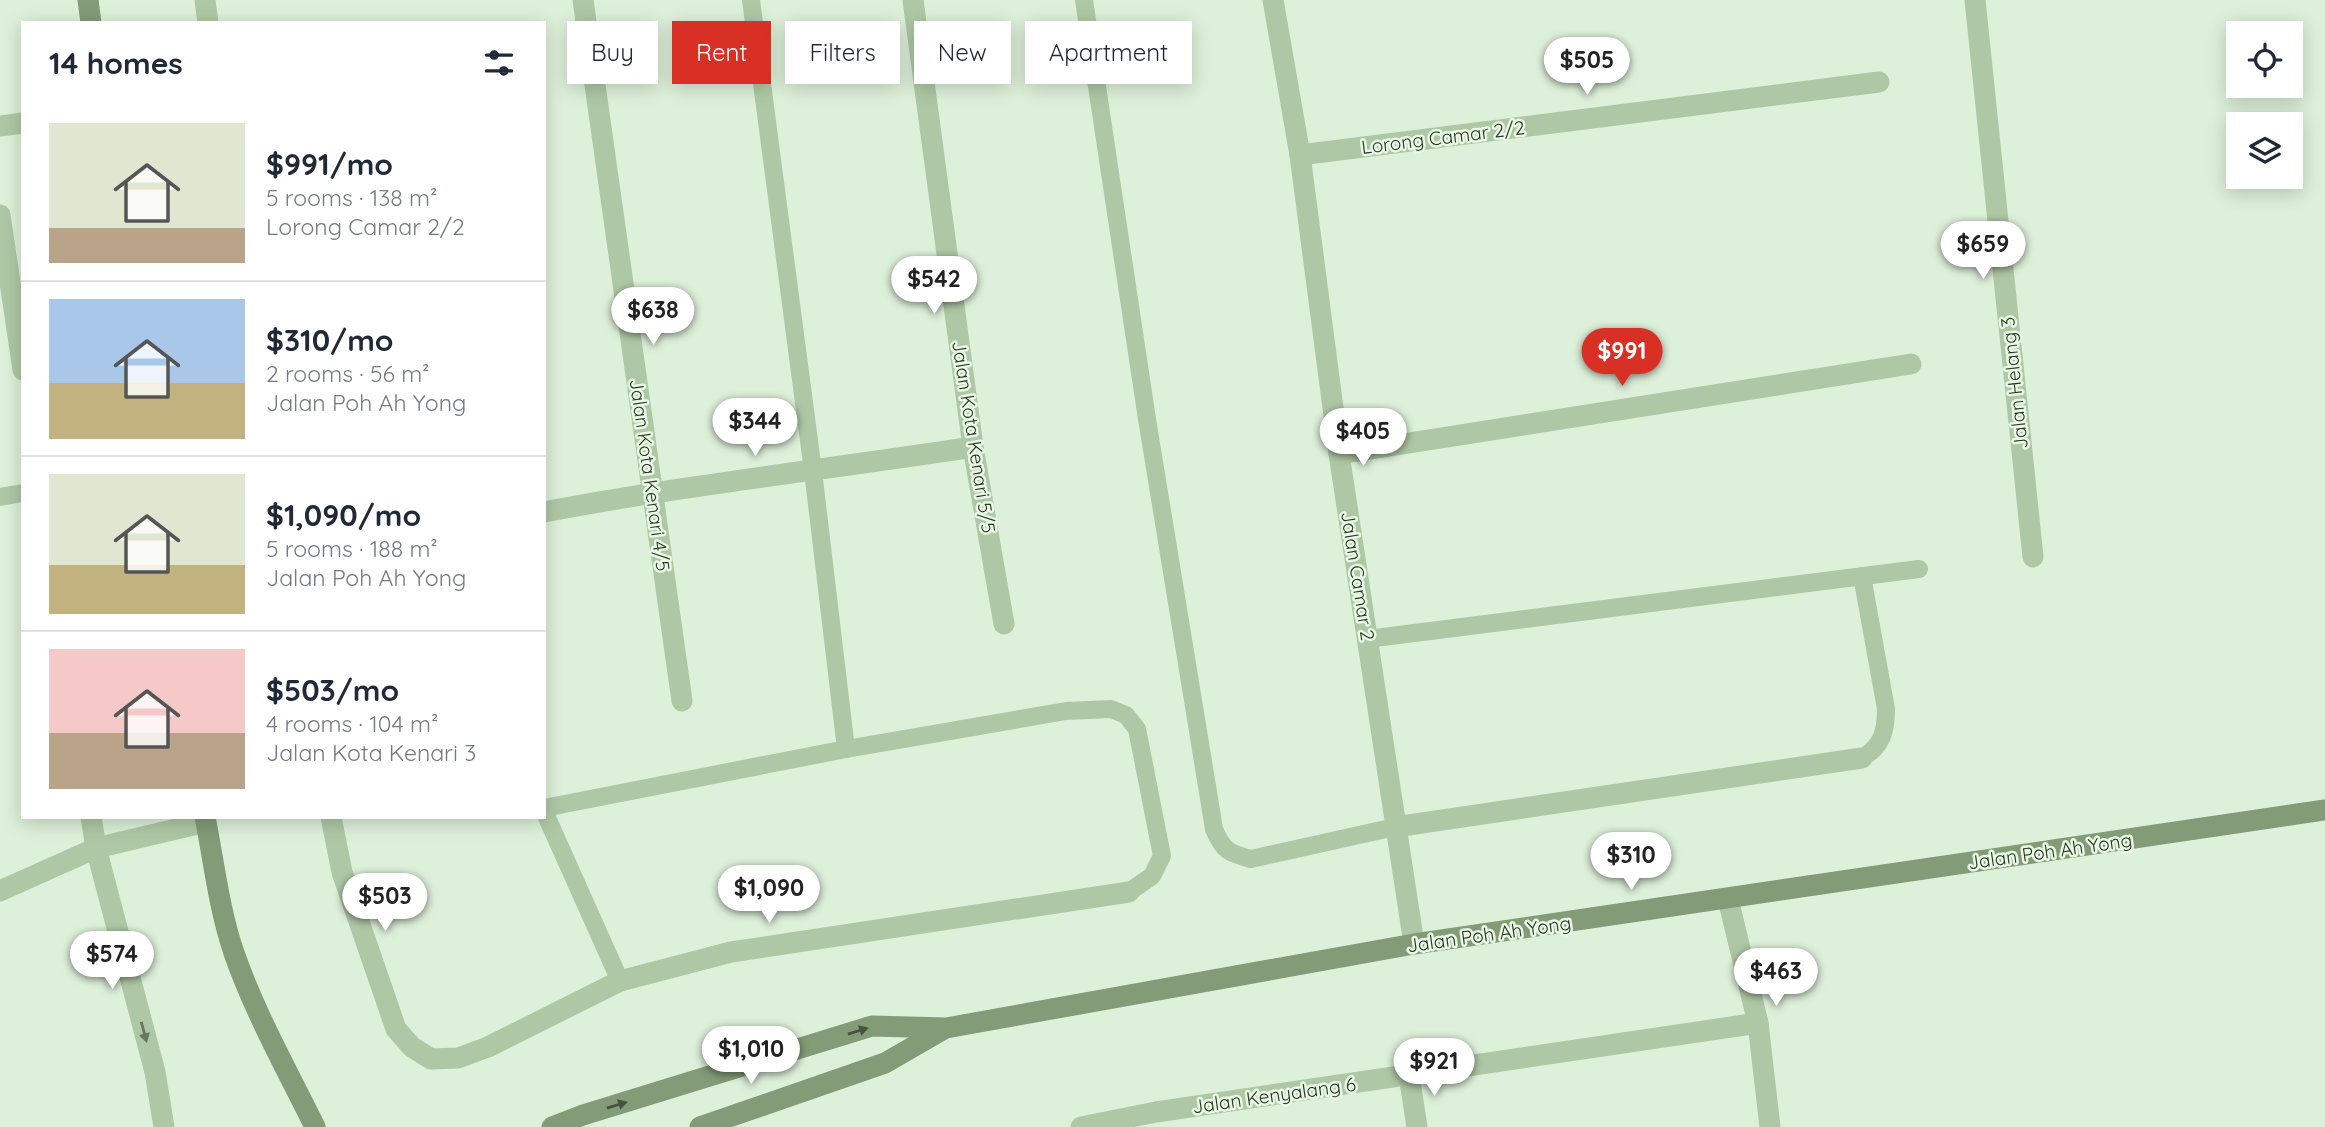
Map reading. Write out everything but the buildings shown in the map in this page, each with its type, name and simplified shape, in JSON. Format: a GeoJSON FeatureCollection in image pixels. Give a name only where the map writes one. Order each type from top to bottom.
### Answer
{"type":"FeatureCollection","features":[{"type":"Feature","properties":{"kind":"main road"},"geometry":{"type":"LineString","coordinates":[[88,0],[91,21]]}},
{"type":"Feature","properties":{"kind":"main road","name":"Jalan Poh Ah Yong"},"geometry":{"type":"LineString","coordinates":[[552,1127],[872,1026],[946,1028],[1414,944],[2325,810]]}},
{"type":"Feature","properties":{"kind":"main road"},"geometry":{"type":"LineString","coordinates":[[206,820],[219,892],[234,952],[272,1041],[315,1127]]}},
{"type":"Feature","properties":{"kind":"main road","name":"Jalan Poh Ah Yong"},"geometry":{"type":"LineString","coordinates":[[700,1127],[885,1063],[946,1028]]}},
{"type":"Feature","properties":{"kind":"street"},"geometry":{"type":"LineString","coordinates":[[205,0],[208,21]]}},
{"type":"Feature","properties":{"kind":"street","name":"Jalan Kota Kenari 4/5"},"geometry":{"type":"LineString","coordinates":[[583,0],[682,701]]}},
{"type":"Feature","properties":{"kind":"street","name":"Jalan Kota Kenari 5/5"},"geometry":{"type":"LineString","coordinates":[[913,0],[973,447],[1004,624]]}},
{"type":"Feature","properties":{"kind":"street","name":"Jalan Camar 2"},"geometry":{"type":"LineString","coordinates":[[1273,0],[1300,155],[1339,454],[1414,944]]}},
{"type":"Feature","properties":{"kind":"street","name":"Jalan Helang 3"},"geometry":{"type":"LineString","coordinates":[[1975,0],[2032,557]]}},
{"type":"Feature","properties":{"kind":"street","name":"Lorong Camar 2/2"},"geometry":{"type":"LineString","coordinates":[[1300,155],[1879,82]]}},
{"type":"Feature","properties":{"kind":"street"},"geometry":{"type":"LineString","coordinates":[[0,126],[21,123]]}},
{"type":"Feature","properties":{"kind":"street"},"geometry":{"type":"LineString","coordinates":[[0,215],[21,357]]}},
{"type":"Feature","properties":{"kind":"street"},"geometry":{"type":"LineString","coordinates":[[1339,454],[1911,364]]}},
{"type":"Feature","properties":{"kind":"street"},"geometry":{"type":"LineString","coordinates":[[546,512],[652,492],[973,447]]}},
{"type":"Feature","properties":{"kind":"street"},"geometry":{"type":"LineString","coordinates":[[1395,827],[1862,758]]}},
{"type":"Feature","properties":{"kind":"street"},"geometry":{"type":"LineString","coordinates":[[91,819],[96,848],[155,1072],[164,1127]]}},
{"type":"Feature","properties":{"kind":"street"},"geometry":{"type":"LineString","coordinates":[[331,819],[342,872],[396,1029],[412,1046],[430,1059],[458,1058],[488,1046],[620,981],[731,952],[1129,892]]}},
{"type":"Feature","properties":{"kind":"street"},"geometry":{"type":"LineString","coordinates":[[0,891],[96,848],[206,820]]}},
{"type":"Feature","properties":{"kind":"street"},"geometry":{"type":"LineString","coordinates":[[1728,899],[1758,1023],[1770,1127]]}},
{"type":"Feature","properties":{"kind":"street","name":"Jalan Kenyalang 6"},"geometry":{"type":"LineString","coordinates":[[1081,1127],[1156,1112],[1758,1023]]}},
{"type":"Feature","properties":{"kind":"street"},"geometry":{"type":"LineString","coordinates":[[1409,1075],[1417,1127]]}},
{"type":"Feature","properties":{"kind":"lane"},"geometry":{"type":"LineString","coordinates":[[751,0],[813,471],[846,749]]}},
{"type":"Feature","properties":{"kind":"lane"},"geometry":{"type":"LineString","coordinates":[[1084,0],[1147,419],[1214,829],[1221,845],[1233,854],[1251,859],[1395,827]]}},
{"type":"Feature","properties":{"kind":"lane"},"geometry":{"type":"LineString","coordinates":[[0,497],[21,493]]}},
{"type":"Feature","properties":{"kind":"lane"},"geometry":{"type":"LineString","coordinates":[[1367,639],[1919,569]]}},
{"type":"Feature","properties":{"kind":"lane"},"geometry":{"type":"LineString","coordinates":[[1862,576],[1886,719],[1882,741],[1862,758]]}},
{"type":"Feature","properties":{"kind":"lane"},"geometry":{"type":"LineString","coordinates":[[546,810],[846,749],[1066,710],[1111,709],[1126,715],[1137,729],[1162,856],[1152,876],[1129,892]]}},
{"type":"Feature","properties":{"kind":"lane"},"geometry":{"type":"LineString","coordinates":[[546,814],[620,981]]}}]}
